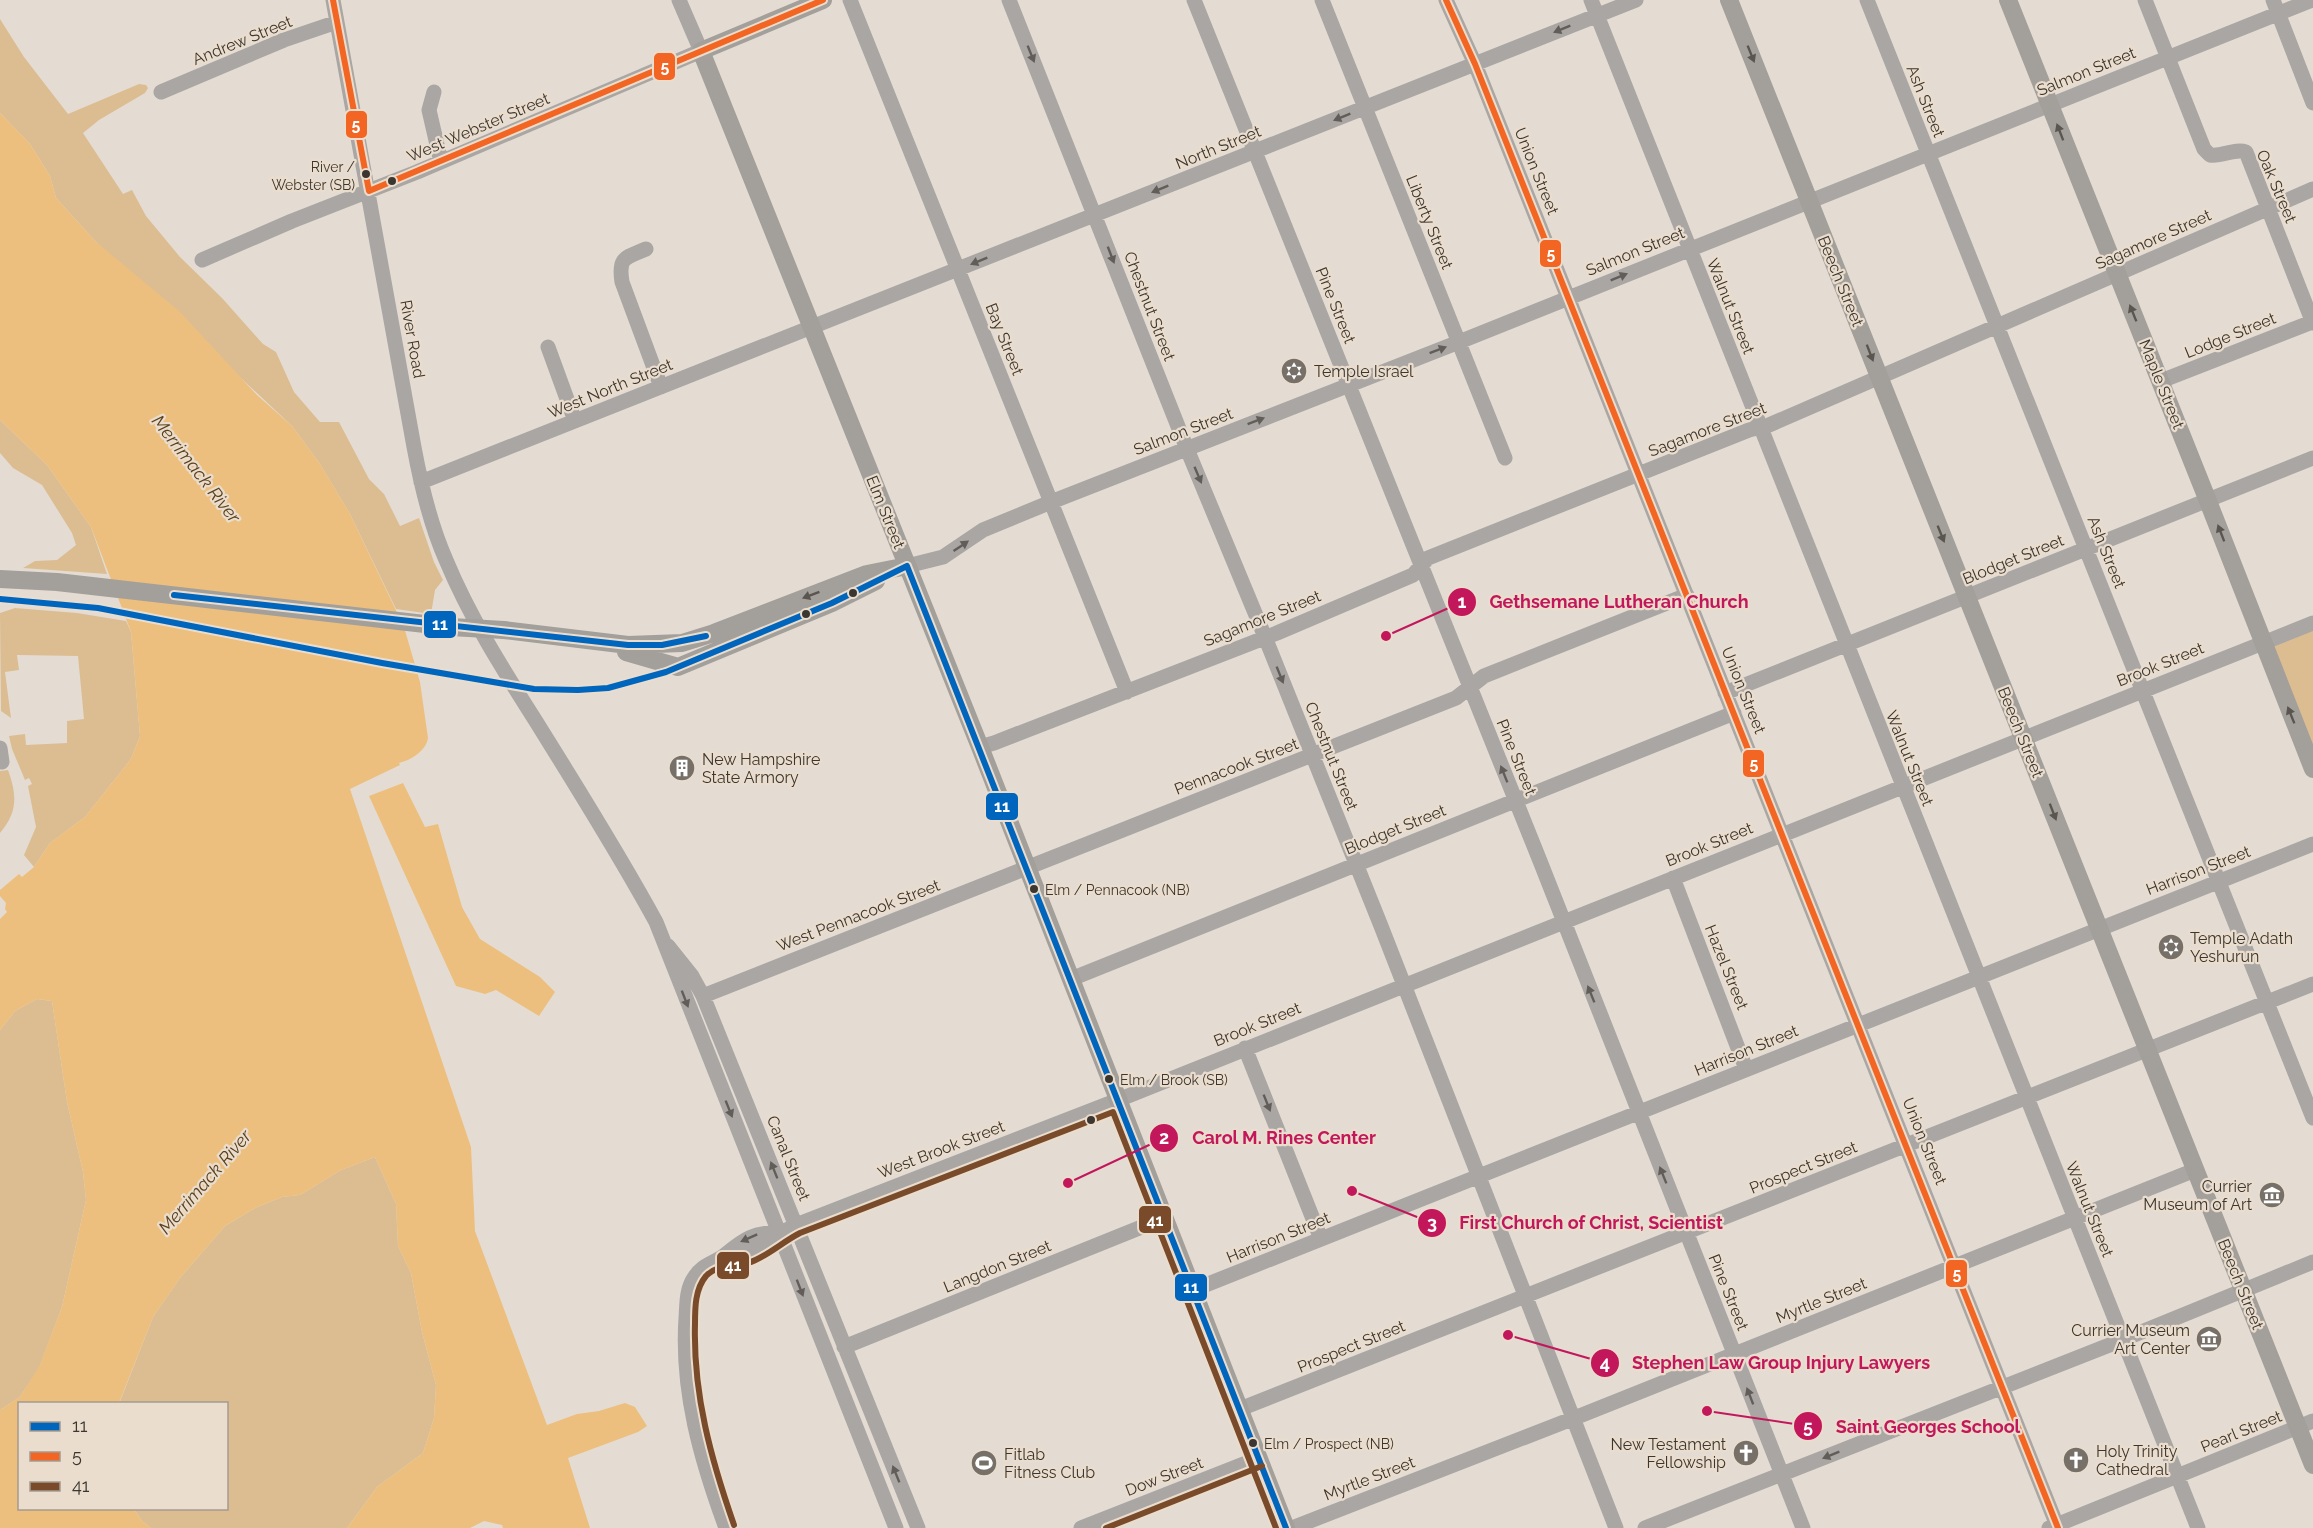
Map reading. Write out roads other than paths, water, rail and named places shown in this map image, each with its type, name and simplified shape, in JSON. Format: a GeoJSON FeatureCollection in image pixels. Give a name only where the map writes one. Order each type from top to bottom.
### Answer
{"type":"FeatureCollection","features":[{"type":"Feature","properties":{"kind":"main road"},"geometry":{"type":"LineString","coordinates":[[701,51],[823,0]]}},
{"type":"Feature","properties":{"kind":"main road","name":"Beech Street"},"geometry":{"type":"LineString","coordinates":[[1729,0],[2243,1290],[2306,1424],[2313,1465]]}},
{"type":"Feature","properties":{"kind":"main road","name":"Maple Street"},"geometry":{"type":"LineString","coordinates":[[2008,0],[2161,381],[2313,770]]}},
{"type":"Feature","properties":{"kind":"main road","name":"Elm Street"},"geometry":{"type":"LineString","coordinates":[[701,51],[980,747],[1286,1528]]}},
{"type":"Feature","properties":{"kind":"main road"},"geometry":{"type":"LineString","coordinates":[[0,579],[93,586],[452,627],[504,630],[646,646],[682,643],[714,633],[867,574],[907,566]]}},
{"type":"Feature","properties":{"kind":"street","name":"River Road"},"geometry":{"type":"LineString","coordinates":[[333,0],[421,482],[446,560],[503,670]]}},
{"type":"Feature","properties":{"kind":"street","name":"Elm Street"},"geometry":{"type":"LineString","coordinates":[[679,0],[701,51]]}},
{"type":"Feature","properties":{"kind":"street","name":"Bay Street"},"geometry":{"type":"LineString","coordinates":[[850,0],[1127,692]]}},
{"type":"Feature","properties":{"kind":"street","name":"Chestnut Street"},"geometry":{"type":"LineString","coordinates":[[1009,0],[1187,449],[1356,864],[1616,1528]]}},
{"type":"Feature","properties":{"kind":"street","name":"Pine Street"},"geometry":{"type":"LineString","coordinates":[[1194,0],[1515,800],[1803,1528]]}},
{"type":"Feature","properties":{"kind":"street","name":"Liberty Street"},"geometry":{"type":"LineString","coordinates":[[1322,0],[1504,458]]}},
{"type":"Feature","properties":{"kind":"street","name":"Union Street"},"geometry":{"type":"LineString","coordinates":[[1446,0],[1475,64],[1955,1265],[2055,1527]]}},
{"type":"Feature","properties":{"kind":"street","name":"Walnut Street"},"geometry":{"type":"LineString","coordinates":[[1591,0],[2198,1528]]}},
{"type":"Feature","properties":{"kind":"street","name":"North Street"},"geometry":{"type":"LineString","coordinates":[[813,327],[1636,0]]}},
{"type":"Feature","properties":{"kind":"street","name":"Ash Street"},"geometry":{"type":"LineString","coordinates":[[1867,0],[2313,1118]]}},
{"type":"Feature","properties":{"kind":"street","name":"Oak Street"},"geometry":{"type":"LineString","coordinates":[[2145,0],[2204,149],[2210,155],[2217,156],[2241,150],[2246,152],[2312,317]]}},
{"type":"Feature","properties":{"kind":"street","name":"Salmon Street"},"geometry":{"type":"LineString","coordinates":[[907,566],[943,557],[983,530],[1928,154],[2167,57],[2276,7],[2312,0]]}},
{"type":"Feature","properties":{"kind":"street"},"geometry":{"type":"LineString","coordinates":[[2276,7],[2313,103]]}},
{"type":"Feature","properties":{"kind":"street","name":"Andrew Street"},"geometry":{"type":"LineString","coordinates":[[161,92],[284,40],[337,22]]}},
{"type":"Feature","properties":{"kind":"street","name":"West Webster Street"},"geometry":{"type":"LineString","coordinates":[[202,260],[291,221],[441,162],[701,51]]}},
{"type":"Feature","properties":{"kind":"street"},"geometry":{"type":"LineString","coordinates":[[434,92],[429,110],[441,162]]}},
{"type":"Feature","properties":{"kind":"street","name":"Sagamore Street"},"geometry":{"type":"LineString","coordinates":[[980,747],[1127,692],[1408,578],[1428,558],[1769,425],[2313,189]]}},
{"type":"Feature","properties":{"kind":"street"},"geometry":{"type":"LineString","coordinates":[[646,249],[623,260],[620,264],[620,272],[661,387]]}},
{"type":"Feature","properties":{"kind":"street","name":"Lodge Street"},"geometry":{"type":"LineString","coordinates":[[2161,381],[2312,317]]}},
{"type":"Feature","properties":{"kind":"street","name":"West North Street"},"geometry":{"type":"LineString","coordinates":[[421,482],[813,327]]}},
{"type":"Feature","properties":{"kind":"street"},"geometry":{"type":"LineString","coordinates":[[548,347],[575,421]]}},
{"type":"Feature","properties":{"kind":"street","name":"Blodget Street"},"geometry":{"type":"LineString","coordinates":[[1725,693],[2313,458]]}},
{"type":"Feature","properties":{"kind":"street","name":"Pennacook Street"},"geometry":{"type":"LineString","coordinates":[[1027,867],[1456,698],[1484,676],[1687,595]]}},
{"type":"Feature","properties":{"kind":"street","name":"Brook Street"},"geometry":{"type":"LineString","coordinates":[[1118,1100],[1403,984],[2313,623]]}},
{"type":"Feature","properties":{"kind":"street","name":"Canal Street"},"geometry":{"type":"LineString","coordinates":[[503,670],[621,857],[666,944],[692,976],[703,996],[918,1528]]}},
{"type":"Feature","properties":{"kind":"street","name":"Blodget Street"},"geometry":{"type":"LineString","coordinates":[[1071,979],[1734,713]]}},
{"type":"Feature","properties":{"kind":"street","name":"Harrison Street"},"geometry":{"type":"LineString","coordinates":[[1193,1290],[2313,844]]}},
{"type":"Feature","properties":{"kind":"street","name":"West Pennacook Street"},"geometry":{"type":"LineString","coordinates":[[703,996],[1027,867]]}},
{"type":"Feature","properties":{"kind":"street","name":"Hazel Street"},"geometry":{"type":"LineString","coordinates":[[1672,878],[1746,1069]]}},
{"type":"Feature","properties":{"kind":"street","name":"Canal Street"},"geometry":{"type":"LineString","coordinates":[[666,944],[671,965],[758,1177],[778,1233],[896,1528]]}},
{"type":"Feature","properties":{"kind":"street","name":"Prospect Street"},"geometry":{"type":"LineString","coordinates":[[1240,1409],[2313,984]]}},
{"type":"Feature","properties":{"kind":"street"},"geometry":{"type":"LineString","coordinates":[[1245,1048],[1321,1239]]}},
{"type":"Feature","properties":{"kind":"street","name":"West Brook Street"},"geometry":{"type":"LineString","coordinates":[[726,1528],[695,1429],[688,1385],[686,1326],[689,1287],[694,1278],[709,1262],[724,1256],[740,1256],[768,1244],[778,1233],[796,1225],[1118,1100]]}},
{"type":"Feature","properties":{"kind":"street","name":"Myrtle Street"},"geometry":{"type":"LineString","coordinates":[[1292,1528],[2195,1170]]}},
{"type":"Feature","properties":{"kind":"street","name":"Langdon Street"},"geometry":{"type":"LineString","coordinates":[[844,1347],[1164,1218]]}},
{"type":"Feature","properties":{"kind":"street"},"geometry":{"type":"LineString","coordinates":[[1645,1528],[2122,1340],[2313,1262]]}},
{"type":"Feature","properties":{"kind":"street","name":"Pearl Street"},"geometry":{"type":"LineString","coordinates":[[2055,1527],[2306,1424]]}},
{"type":"Feature","properties":{"kind":"street","name":"Dow Street"},"geometry":{"type":"LineString","coordinates":[[1081,1528],[1259,1458]]}},
{"type":"Feature","properties":{"kind":"water","name":"Merrimack River"},"geometry":{"type":"Polygon","coordinates":[[[0,113],[30,144],[50,176],[56,198],[96,242],[180,312],[257,395],[292,426],[320,464],[350,514],[404,627],[420,682],[427,743],[421,751],[399,763],[400,765],[350,789],[471,1147],[475,1231],[547,1425],[577,1414],[599,1411],[625,1403],[635,1407],[647,1426],[638,1432],[568,1458],[590,1528],[503,1528],[502,1525],[484,1521],[470,1528],[347,1528],[377,1487],[423,1453],[434,1418],[436,1385],[422,1332],[411,1273],[398,1246],[396,1204],[375,1157],[341,1170],[300,1195],[282,1197],[255,1208],[225,1226],[180,1278],[153,1317],[119,1402],[18,1402],[18,1510],[135,1510],[142,1521],[151,1528],[0,1528],[0,1410],[20,1397],[39,1367],[62,1307],[86,1200],[83,1172],[67,1102],[52,1001],[37,999],[15,1011],[0,1030],[0,919],[7,912],[6,903],[0,896],[0,890],[19,874],[22,877],[34,867],[50,843],[85,817],[131,759],[140,736],[131,632],[91,527],[47,465],[0,420],[0,113]]]}},
{"type":"Feature","properties":{"kind":"water"},"geometry":{"type":"Polygon","coordinates":[[[403,783],[425,827],[438,824],[462,907],[480,939],[540,977],[555,992],[539,1016],[496,990],[485,994],[456,986],[369,796],[403,783]]]}},
{"type":"Feature","properties":{"kind":"place","name":"River / Webster (SB)"},"geometry":{"type":"Point","coordinates":[366,174]}},
{"type":"Feature","properties":{"kind":"place","name":"Temple Israel"},"geometry":{"type":"Point","coordinates":[1294,371]}},
{"type":"Feature","properties":{"kind":"place","name":"Gethsemane Lutheran Church"},"geometry":{"type":"Point","coordinates":[1386,636]}},
{"type":"Feature","properties":{"kind":"place","name":"New Hampshire State Armory"},"geometry":{"type":"Point","coordinates":[682,768]}},
{"type":"Feature","properties":{"kind":"place","name":"Elm / Pennacook (NB)"},"geometry":{"type":"Point","coordinates":[1034,889]}},
{"type":"Feature","properties":{"kind":"place","name":"Temple Adath Yeshurun"},"geometry":{"type":"Point","coordinates":[2171,947]}},
{"type":"Feature","properties":{"kind":"place","name":"Elm / Brook (SB)"},"geometry":{"type":"Point","coordinates":[1109,1079]}},
{"type":"Feature","properties":{"kind":"place","name":"Carol M. Rines Center"},"geometry":{"type":"Point","coordinates":[1068,1183]}},
{"type":"Feature","properties":{"kind":"place","name":"First Church of Christ, Scientist"},"geometry":{"type":"Point","coordinates":[1352,1191]}},
{"type":"Feature","properties":{"kind":"place","name":"Currier Museum of Art"},"geometry":{"type":"Point","coordinates":[2272,1195]}},
{"type":"Feature","properties":{"kind":"place","name":"Stephen Law Group Injury Lawyers"},"geometry":{"type":"Point","coordinates":[1508,1335]}},
{"type":"Feature","properties":{"kind":"place","name":"Currier Museum Art Center"},"geometry":{"type":"Point","coordinates":[2209,1339]}},
{"type":"Feature","properties":{"kind":"place","name":"Saint Georges School"},"geometry":{"type":"Point","coordinates":[1707,1411]}},
{"type":"Feature","properties":{"kind":"place","name":"Elm / Prospect (NB)"},"geometry":{"type":"Point","coordinates":[1253,1443]}},
{"type":"Feature","properties":{"kind":"place","name":"New Testament Fellowship"},"geometry":{"type":"Point","coordinates":[1746,1453]}},
{"type":"Feature","properties":{"kind":"place","name":"Holy Trinity Cathedral"},"geometry":{"type":"Point","coordinates":[2076,1460]}},
{"type":"Feature","properties":{"kind":"place","name":"Fitlab Fitness Club"},"geometry":{"type":"Point","coordinates":[984,1463]}}]}
